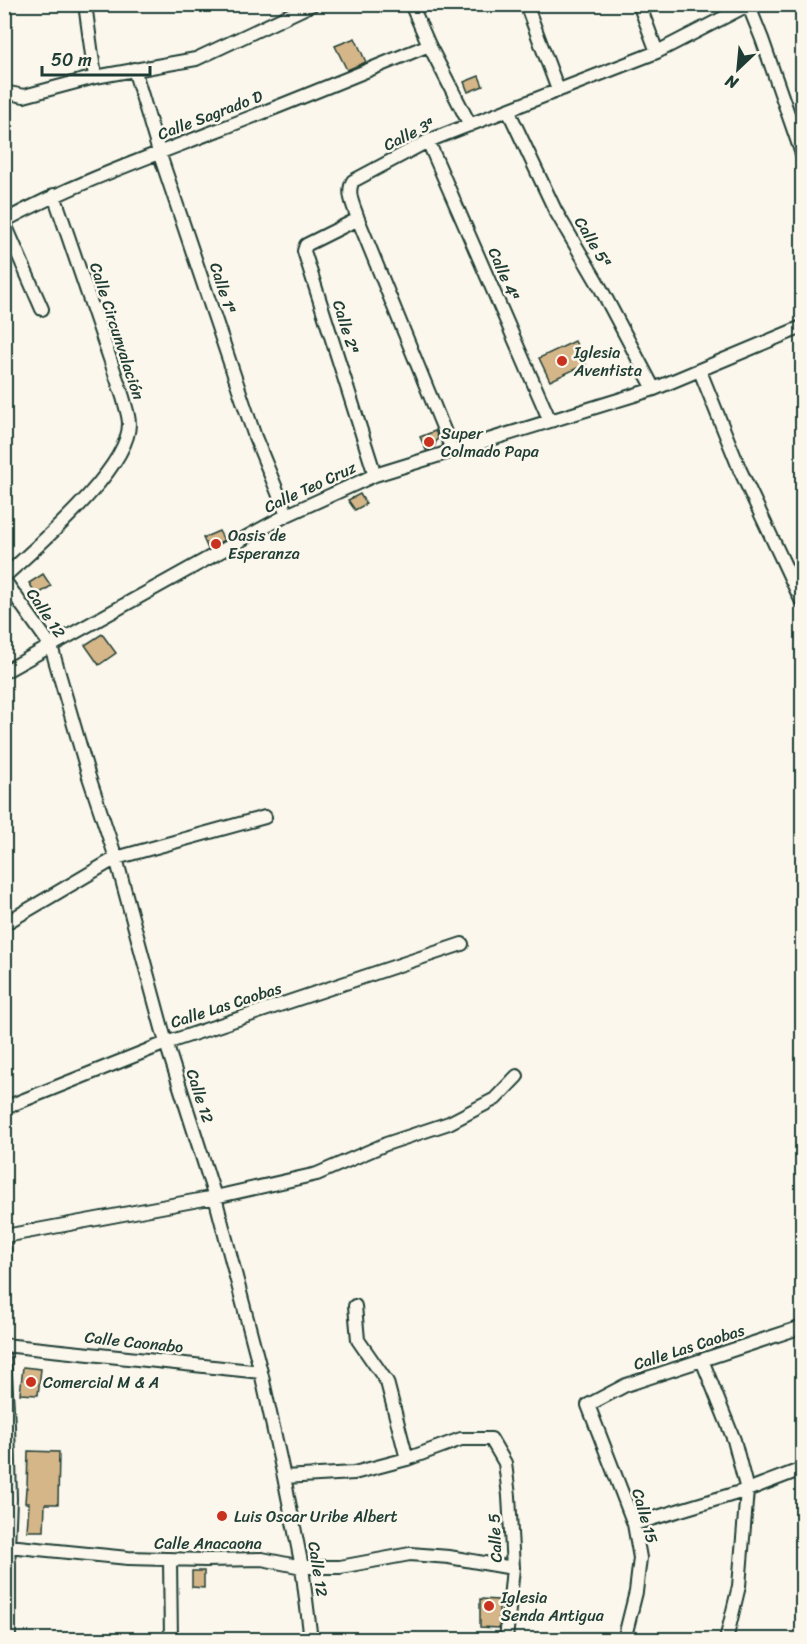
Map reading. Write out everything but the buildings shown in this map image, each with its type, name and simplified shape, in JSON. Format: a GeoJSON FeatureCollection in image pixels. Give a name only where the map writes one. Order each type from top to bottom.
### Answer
{"type":"FeatureCollection","features":[{"type":"Feature","properties":{"kind":"street"},"geometry":{"type":"LineString","coordinates":[[85,4],[95,77]]}},
{"type":"Feature","properties":{"kind":"street"},"geometry":{"type":"LineString","coordinates":[[4,92],[24,96],[95,77],[196,59],[313,4]]}},
{"type":"Feature","properties":{"kind":"street"},"geometry":{"type":"LineString","coordinates":[[411,4],[429,45],[470,124]]}},
{"type":"Feature","properties":{"kind":"street"},"geometry":{"type":"LineString","coordinates":[[526,4],[558,90]]}},
{"type":"Feature","properties":{"kind":"street"},"geometry":{"type":"LineString","coordinates":[[639,4],[657,51]]}},
{"type":"Feature","properties":{"kind":"street"},"geometry":{"type":"LineString","coordinates":[[748,5],[802,154]]}},
{"type":"Feature","properties":{"kind":"street","name":"Calle 3ª"},"geometry":{"type":"LineString","coordinates":[[453,452],[358,219],[349,193],[353,181],[428,141],[657,51],[748,5]]}},
{"type":"Feature","properties":{"kind":"street","name":"Calle Sagrado D"},"geometry":{"type":"LineString","coordinates":[[4,221],[54,195],[429,45]]}},
{"type":"Feature","properties":{"kind":"street","name":"Calle 1ª"},"geometry":{"type":"LineString","coordinates":[[134,69],[159,152],[255,437],[287,515]]}},
{"type":"Feature","properties":{"kind":"street","name":"Calle 5ª"},"geometry":{"type":"LineString","coordinates":[[508,110],[555,210],[600,287],[654,389]]}},
{"type":"Feature","properties":{"kind":"street","name":"Calle 4ª"},"geometry":{"type":"LineString","coordinates":[[428,141],[550,421]]}},
{"type":"Feature","properties":{"kind":"street","name":"Calle Circunvalación"},"geometry":{"type":"LineString","coordinates":[[4,578],[90,494],[115,462],[124,445],[129,425],[123,397],[54,195]]}},
{"type":"Feature","properties":{"kind":"street","name":"Calle 2ª"},"geometry":{"type":"LineString","coordinates":[[358,219],[306,245],[304,251],[375,475]]}},
{"type":"Feature","properties":{"kind":"street"},"geometry":{"type":"LineString","coordinates":[[4,221],[42,309]]}},
{"type":"Feature","properties":{"kind":"street","name":"Calle Teo Cruz"},"geometry":{"type":"LineString","coordinates":[[4,672],[287,515],[375,475],[654,389],[802,327]]}},
{"type":"Feature","properties":{"kind":"street"},"geometry":{"type":"LineString","coordinates":[[700,371],[740,470],[802,602]]}},
{"type":"Feature","properties":{"kind":"street","name":"Calle 12"},"geometry":{"type":"LineString","coordinates":[[4,578],[51,646],[89,777],[116,858],[166,1043],[215,1197],[261,1372],[284,1477],[302,1567],[311,1640]]}},
{"type":"Feature","properties":{"kind":"street"},"geometry":{"type":"LineString","coordinates":[[4,924],[116,858],[265,817]]}},
{"type":"Feature","properties":{"kind":"street","name":"Calle Las Caobas"},"geometry":{"type":"LineString","coordinates":[[4,1108],[166,1043],[462,944]]}},
{"type":"Feature","properties":{"kind":"street"},"geometry":{"type":"LineString","coordinates":[[4,1279],[5,1235],[215,1197],[317,1174],[386,1144],[449,1123],[495,1099],[517,1076]]}},
{"type":"Feature","properties":{"kind":"street"},"geometry":{"type":"LineString","coordinates":[[284,1477],[354,1473],[407,1459],[387,1382],[358,1340],[355,1306]]}},
{"type":"Feature","properties":{"kind":"street","name":"Calle Las Caobas"},"geometry":{"type":"LineString","coordinates":[[588,1405],[626,1385],[802,1328]]}},
{"type":"Feature","properties":{"kind":"street","name":"Calle Caonabo"},"geometry":{"type":"LineString","coordinates":[[4,1345],[261,1372]]}},
{"type":"Feature","properties":{"kind":"street"},"geometry":{"type":"LineString","coordinates":[[4,1358],[8,1425],[9,1640]]}},
{"type":"Feature","properties":{"kind":"street"},"geometry":{"type":"LineString","coordinates":[[702,1360],[734,1440],[747,1490],[739,1586],[726,1640]]}},
{"type":"Feature","properties":{"kind":"street","name":"Calle 15"},"geometry":{"type":"LineString","coordinates":[[588,1405],[634,1524],[640,1558],[636,1592],[624,1640]]}},
{"type":"Feature","properties":{"kind":"street","name":"Calle 5"},"geometry":{"type":"LineString","coordinates":[[407,1459],[461,1438],[491,1439],[505,1463],[513,1568],[506,1640]]}},
{"type":"Feature","properties":{"kind":"street"},"geometry":{"type":"LineString","coordinates":[[634,1524],[747,1490],[802,1469]]}},
{"type":"Feature","properties":{"kind":"street","name":"Calle Anacaona"},"geometry":{"type":"LineString","coordinates":[[8,1546],[170,1560],[262,1558],[302,1567],[340,1567],[410,1554],[449,1557],[513,1568]]}},
{"type":"Feature","properties":{"kind":"street"},"geometry":{"type":"LineString","coordinates":[[170,1560],[171,1640]]}},
{"type":"Feature","properties":{"kind":"place","name":"Iglesia Aventista"},"geometry":{"type":"Point","coordinates":[562,361]}},
{"type":"Feature","properties":{"kind":"place","name":"Super Colmado Papa"},"geometry":{"type":"Point","coordinates":[429,442]}},
{"type":"Feature","properties":{"kind":"place","name":"Oasis de Esperanza"},"geometry":{"type":"Point","coordinates":[216,544]}},
{"type":"Feature","properties":{"kind":"place","name":"Comercial M & A"},"geometry":{"type":"Point","coordinates":[31,1382]}},
{"type":"Feature","properties":{"kind":"place","name":"Luis Oscar Uribe Albert"},"geometry":{"type":"Point","coordinates":[222,1516]}},
{"type":"Feature","properties":{"kind":"place","name":"Iglesia Senda Antigua"},"geometry":{"type":"Point","coordinates":[489,1606]}}]}
